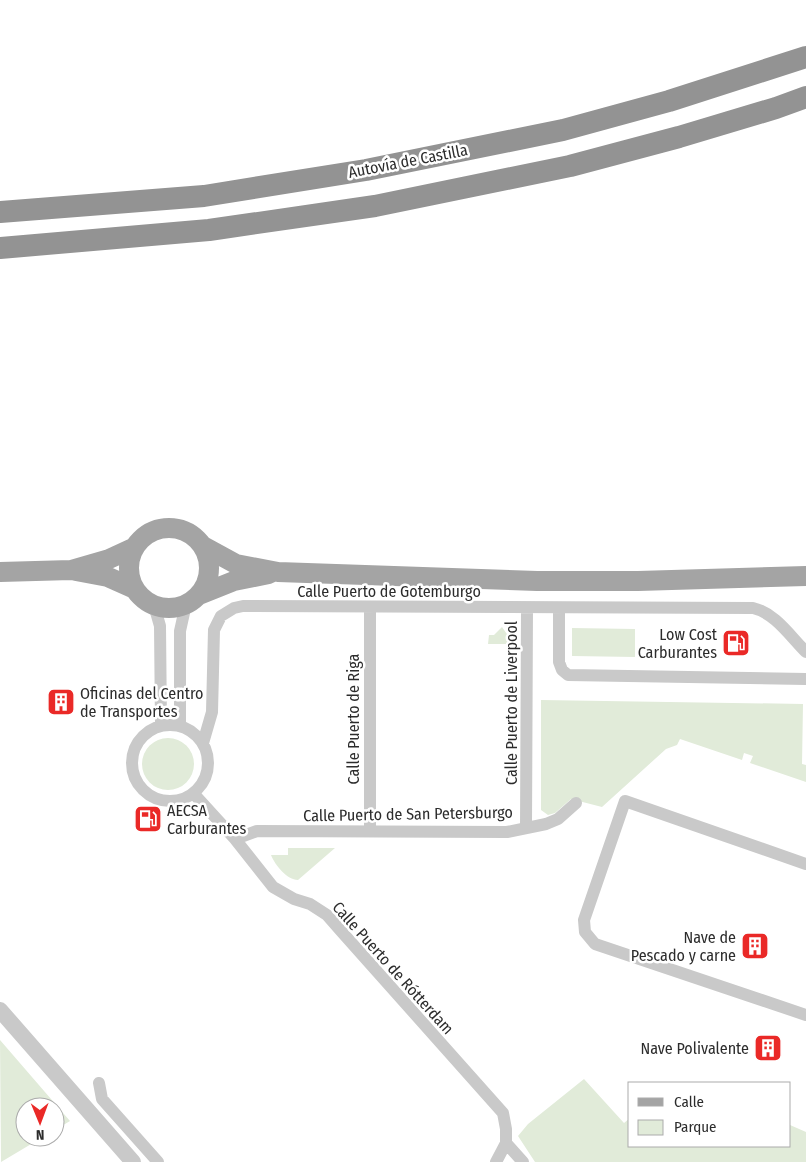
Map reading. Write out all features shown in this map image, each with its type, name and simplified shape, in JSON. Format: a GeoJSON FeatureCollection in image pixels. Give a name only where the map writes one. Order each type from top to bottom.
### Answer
{"type":"FeatureCollection","features":[{"type":"Feature","properties":{"kind":"highway","name":"Autovía de Castilla"},"geometry":{"type":"LineString","coordinates":[[0,212],[204,196],[366,170],[563,130],[669,101],[806,57]]}},
{"type":"Feature","properties":{"kind":"highway"},"geometry":{"type":"LineString","coordinates":[[0,248],[209,230],[375,206],[570,166],[679,137],[806,97]]}},
{"type":"Feature","properties":{"kind":"main road"},"geometry":{"type":"LineString","coordinates":[[71,570],[109,559],[135,547],[146,535],[160,529],[177,528],[192,535],[203,546],[236,564],[278,572],[537,581],[638,581],[806,576]]}},
{"type":"Feature","properties":{"kind":"main road"},"geometry":{"type":"LineString","coordinates":[[192,599],[208,580],[209,563],[203,546]]}},
{"type":"Feature","properties":{"kind":"main road"},"geometry":{"type":"LineString","coordinates":[[135,547],[130,561],[130,576],[135,589],[143,598],[154,605],[170,608],[234,581],[278,572]]}},
{"type":"Feature","properties":{"kind":"main road"},"geometry":{"type":"LineString","coordinates":[[0,572],[71,570],[108,577],[135,589]]}},
{"type":"Feature","properties":{"kind":"street"},"geometry":{"type":"LineString","coordinates":[[180,726],[180,631],[192,599]]}},
{"type":"Feature","properties":{"kind":"street"},"geometry":{"type":"LineString","coordinates":[[154,605],[160,626],[161,726]]}},
{"type":"Feature","properties":{"kind":"street","name":"Calle Puerto de Gotemburgo"},"geometry":{"type":"LineString","coordinates":[[203,743],[212,712],[214,630],[222,616],[234,608],[243,606],[753,608],[762,610],[772,617],[806,652]]}},
{"type":"Feature","properties":{"kind":"street","name":"Calle Puerto de Riga"},"geometry":{"type":"LineString","coordinates":[[370,607],[370,832]]}},
{"type":"Feature","properties":{"kind":"street","name":"Calle Puerto de Liverpool"},"geometry":{"type":"LineString","coordinates":[[526,828],[527,608]]}},
{"type":"Feature","properties":{"kind":"street"},"geometry":{"type":"LineString","coordinates":[[559,608],[559,662],[562,670],[568,676],[806,679]]}},
{"type":"Feature","properties":{"kind":"street"},"geometry":{"type":"LineString","coordinates":[[161,726],[180,726],[189,730],[203,743],[208,757],[208,771],[203,784],[194,794],[183,800],[169,802],[156,799],[144,792],[136,780],[132,767],[133,753],[139,741],[149,731],[161,726]]}},
{"type":"Feature","properties":{"kind":"street","name":"Calle Puerto de Rótterdam"},"geometry":{"type":"LineString","coordinates":[[194,794],[235,839],[273,887],[294,899],[310,904],[327,915],[488,1095],[503,1113],[506,1143]]}},
{"type":"Feature","properties":{"kind":"street"},"geometry":{"type":"LineString","coordinates":[[806,864],[625,801],[584,920],[586,932],[595,944],[806,1015]]}},
{"type":"Feature","properties":{"kind":"street","name":"Calle Puerto de San Petersburgo"},"geometry":{"type":"LineString","coordinates":[[235,839],[257,831],[507,832],[546,824],[558,819],[576,804]]}},
{"type":"Feature","properties":{"kind":"street"},"geometry":{"type":"LineString","coordinates":[[0,1010],[133,1162]]}},
{"type":"Feature","properties":{"kind":"street"},"geometry":{"type":"LineString","coordinates":[[99,1083],[102,1099],[158,1162]]}},
{"type":"Feature","properties":{"kind":"street"},"geometry":{"type":"LineString","coordinates":[[496,1162],[506,1143],[522,1162]]}},
{"type":"Feature","properties":{"kind":"green space"},"geometry":{"type":"Polygon","coordinates":[[[502,627],[509,637],[510,644],[488,644],[489,635],[494,635],[502,627]]]}},
{"type":"Feature","properties":{"kind":"green space"},"geometry":{"type":"Polygon","coordinates":[[[572,628],[635,629],[635,657],[572,656],[572,628]]]}},
{"type":"Feature","properties":{"kind":"green space"},"geometry":{"type":"Polygon","coordinates":[[[541,700],[803,704],[802,764],[806,765],[806,782],[750,763],[753,756],[744,753],[742,760],[680,739],[677,745],[666,749],[602,807],[571,799],[555,813],[548,815],[541,810],[541,700]]]}},
{"type":"Feature","properties":{"kind":"green space"},"geometry":{"type":"Polygon","coordinates":[[[163,738],[173,738],[187,745],[194,759],[194,769],[187,783],[173,790],[163,790],[153,786],[146,779],[142,769],[142,759],[146,749],[153,742],[163,738]]]}},
{"type":"Feature","properties":{"kind":"green space"},"geometry":{"type":"Polygon","coordinates":[[[288,848],[335,848],[298,880],[290,878],[282,871],[271,855],[288,855],[288,848]]]}},
{"type":"Feature","properties":{"kind":"green space"},"geometry":{"type":"Polygon","coordinates":[[[0,1040],[49,1097],[15,1097],[15,1147],[26,1147],[1,1162],[0,1040]]]}},
{"type":"Feature","properties":{"kind":"green space"},"geometry":{"type":"Polygon","coordinates":[[[584,1079],[624,1123],[628,1120],[628,1147],[791,1147],[791,1125],[806,1132],[806,1162],[535,1162],[518,1136],[528,1124],[584,1079]]]}},
{"type":"Feature","properties":{"kind":"green space"},"geometry":{"type":"Polygon","coordinates":[[[65,1115],[70,1121],[65,1124],[65,1115]]]}},
{"type":"Feature","properties":{"kind":"place","name":"Low Cost Carburantes"},"geometry":{"type":"Point","coordinates":[736,643]}},
{"type":"Feature","properties":{"kind":"place","name":"Oficinas del Centro de Transportes"},"geometry":{"type":"Point","coordinates":[61,702]}},
{"type":"Feature","properties":{"kind":"place","name":"AECSA Carburantes"},"geometry":{"type":"Point","coordinates":[148,819]}},
{"type":"Feature","properties":{"kind":"place","name":"Nave de Pescado y carne"},"geometry":{"type":"Point","coordinates":[755,946]}},
{"type":"Feature","properties":{"kind":"place","name":"Nave Polivalente"},"geometry":{"type":"Point","coordinates":[768,1048]}}]}
